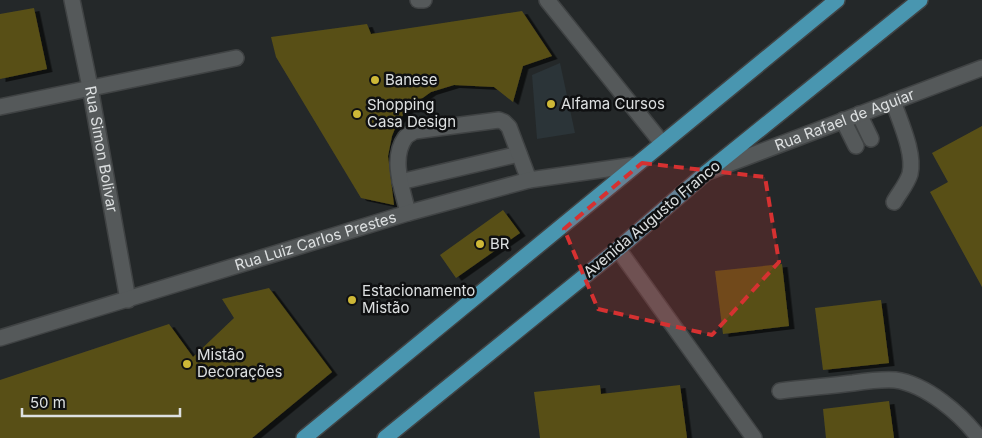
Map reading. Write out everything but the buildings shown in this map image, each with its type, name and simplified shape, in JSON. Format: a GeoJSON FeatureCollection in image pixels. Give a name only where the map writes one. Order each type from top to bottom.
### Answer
{"type":"FeatureCollection","features":[{"type":"Feature","properties":{"kind":"main road"},"geometry":{"type":"LineString","coordinates":[[304,438],[837,0]]}},
{"type":"Feature","properties":{"kind":"main road","name":"Avenida Augusto Franco"},"geometry":{"type":"LineString","coordinates":[[385,438],[618,249],[706,172],[920,0]]}},
{"type":"Feature","properties":{"kind":"street","name":"Rua Simon Bolivar"},"geometry":{"type":"LineString","coordinates":[[72,0],[90,87],[128,300]]}},
{"type":"Feature","properties":{"kind":"street"},"geometry":{"type":"LineString","coordinates":[[418,0],[424,0]]}},
{"type":"Feature","properties":{"kind":"street"},"geometry":{"type":"LineString","coordinates":[[547,0],[662,143]]}},
{"type":"Feature","properties":{"kind":"street"},"geometry":{"type":"LineString","coordinates":[[0,107],[236,58]]}},
{"type":"Feature","properties":{"kind":"street","name":"Rua Rafael de Aguiar"},"geometry":{"type":"LineString","coordinates":[[706,172],[982,68]]}},
{"type":"Feature","properties":{"kind":"street"},"geometry":{"type":"LineString","coordinates":[[893,101],[910,152],[908,180],[894,202]]}},
{"type":"Feature","properties":{"kind":"street"},"geometry":{"type":"LineString","coordinates":[[859,114],[871,139]]}},
{"type":"Feature","properties":{"kind":"street"},"geometry":{"type":"LineString","coordinates":[[408,213],[400,182],[400,147],[406,136],[415,131],[499,120],[504,122],[510,127],[529,180]]}},
{"type":"Feature","properties":{"kind":"street"},"geometry":{"type":"LineString","coordinates":[[843,120],[856,146]]}},
{"type":"Feature","properties":{"kind":"street"},"geometry":{"type":"LineString","coordinates":[[400,182],[520,154]]}},
{"type":"Feature","properties":{"kind":"street","name":"Rua Luiz Carlos Prestes"},"geometry":{"type":"LineString","coordinates":[[0,338],[408,213],[529,180],[635,165]]}},
{"type":"Feature","properties":{"kind":"street"},"geometry":{"type":"LineString","coordinates":[[618,249],[754,438]]}},
{"type":"Feature","properties":{"kind":"street"},"geometry":{"type":"LineString","coordinates":[[780,391],[879,380],[896,380],[929,393],[957,412],[979,438]]}},
{"type":"Feature","properties":{"kind":"highlighted area"},"geometry":{"type":"Polygon","coordinates":[[[642,163],[765,177],[779,262],[712,335],[598,309],[564,229],[642,163]]]}},
{"type":"Feature","properties":{"kind":"shaded area","name":"Alfama Cursos"},"geometry":{"type":"Polygon","coordinates":[[[560,63],[575,133],[537,139],[532,75],[560,63]]]}},
{"type":"Feature","properties":{"kind":"place","name":"Banese"},"geometry":{"type":"Point","coordinates":[375,80]}},
{"type":"Feature","properties":{"kind":"place","name":"Alfama Cursos"},"geometry":{"type":"Point","coordinates":[551,104]}},
{"type":"Feature","properties":{"kind":"place","name":"Shopping Casa Design"},"geometry":{"type":"Point","coordinates":[357,114]}},
{"type":"Feature","properties":{"kind":"place","name":"BR"},"geometry":{"type":"Point","coordinates":[480,244]}},
{"type":"Feature","properties":{"kind":"place","name":"Estacionamento Mistão"},"geometry":{"type":"Point","coordinates":[352,300]}},
{"type":"Feature","properties":{"kind":"place","name":"Mistão Decorações"},"geometry":{"type":"Point","coordinates":[187,364]}}]}
